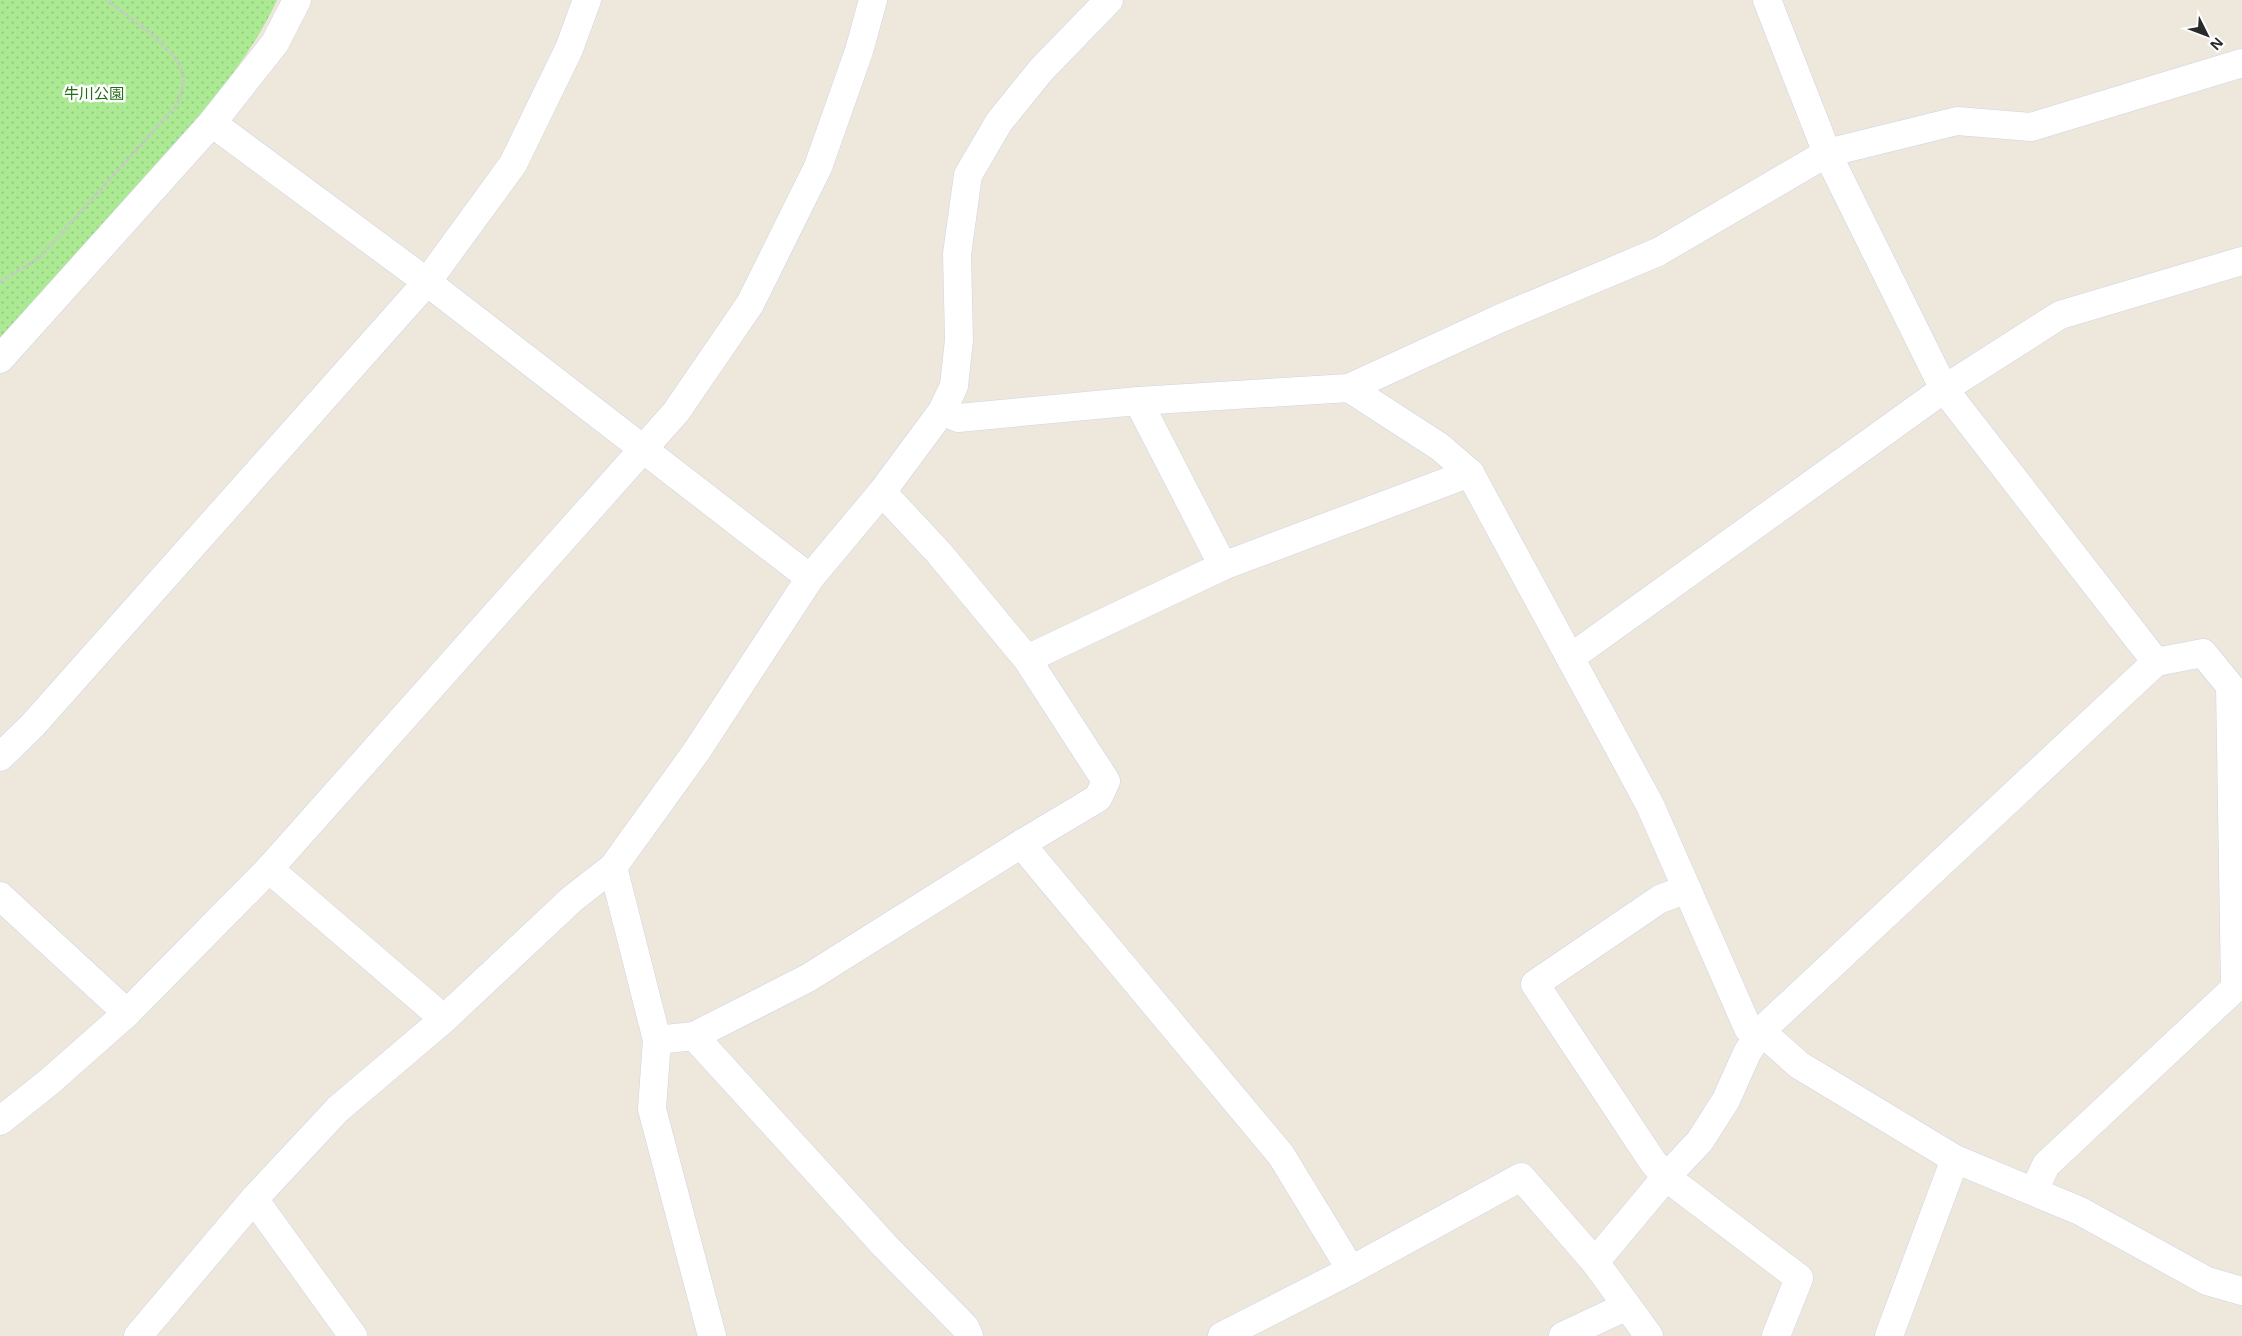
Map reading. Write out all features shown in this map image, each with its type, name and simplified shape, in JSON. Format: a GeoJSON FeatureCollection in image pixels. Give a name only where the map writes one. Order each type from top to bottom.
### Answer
{"type":"FeatureCollection","features":[{"type":"Feature","properties":{"kind":"street"},"geometry":{"type":"LineString","coordinates":[[0,359],[212,124],[275,43],[297,0]]}},
{"type":"Feature","properties":{"kind":"street"},"geometry":{"type":"LineString","coordinates":[[0,757],[39,719],[427,282],[513,164],[569,48],[586,0]]}},
{"type":"Feature","properties":{"kind":"street"},"geometry":{"type":"LineString","coordinates":[[0,1121],[50,1082],[127,1013],[269,869],[676,412],[750,304],[818,167],[873,0]]}},
{"type":"Feature","properties":{"kind":"street"},"geometry":{"type":"LineString","coordinates":[[138,1336],[254,1199],[338,1110],[444,1019],[572,899],[613,867],[696,752],[810,578],[882,492],[942,411],[954,386],[960,340],[957,254],[968,175],[1005,115],[1042,69],[1109,0]]}},
{"type":"Feature","properties":{"kind":"street"},"geometry":{"type":"LineString","coordinates":[[1767,0],[1827,153],[1944,389],[2156,662]]}},
{"type":"Feature","properties":{"kind":"street"},"geometry":{"type":"LineString","coordinates":[[942,411],[958,418],[1138,401],[1349,388],[1502,318],[1658,252],[1827,153],[1957,121],[2031,127],[2242,63]]}},
{"type":"Feature","properties":{"kind":"street"},"geometry":{"type":"LineString","coordinates":[[212,124],[427,282],[810,578]]}},
{"type":"Feature","properties":{"kind":"street"},"geometry":{"type":"LineString","coordinates":[[1570,658],[1944,389],[2060,315],[2242,261]]}},
{"type":"Feature","properties":{"kind":"street"},"geometry":{"type":"LineString","coordinates":[[1349,388],[1440,447],[1470,473],[1650,805],[1748,1028],[1761,1031],[1799,1065],[1955,1159],[2080,1211],[2207,1281],[2242,1291]]}},
{"type":"Feature","properties":{"kind":"street"},"geometry":{"type":"LineString","coordinates":[[1138,401],[1223,566]]}},
{"type":"Feature","properties":{"kind":"street"},"geometry":{"type":"LineString","coordinates":[[1027,659],[1223,566],[1470,473]]}},
{"type":"Feature","properties":{"kind":"street"},"geometry":{"type":"LineString","coordinates":[[657,1040],[694,1036],[808,978],[1021,844],[1098,798],[1106,781],[1027,659],[939,553],[882,492]]}},
{"type":"Feature","properties":{"kind":"street"},"geometry":{"type":"LineString","coordinates":[[1595,1262],[1700,1141],[1726,1100],[1746,1053],[1761,1031],[2156,662],[2203,653],[2230,686],[2235,988],[2046,1165],[2034,1191]]}},
{"type":"Feature","properties":{"kind":"street"},"geometry":{"type":"LineString","coordinates":[[1021,844],[1281,1155],[1351,1270]]}},
{"type":"Feature","properties":{"kind":"street"},"geometry":{"type":"LineString","coordinates":[[613,867],[657,1040],[652,1109],[712,1336]]}},
{"type":"Feature","properties":{"kind":"street"},"geometry":{"type":"LineString","coordinates":[[269,869],[444,1019]]}},
{"type":"Feature","properties":{"kind":"street"},"geometry":{"type":"LineString","coordinates":[[1687,889],[1660,899],[1535,984],[1666,1178],[1800,1278],[1776,1336]]}},
{"type":"Feature","properties":{"kind":"street"},"geometry":{"type":"LineString","coordinates":[[0,896],[127,1013]]}},
{"type":"Feature","properties":{"kind":"street"},"geometry":{"type":"LineString","coordinates":[[694,1036],[884,1246],[965,1327],[969,1336]]}},
{"type":"Feature","properties":{"kind":"street"},"geometry":{"type":"LineString","coordinates":[[1889,1336],[1955,1159]]}},
{"type":"Feature","properties":{"kind":"street"},"geometry":{"type":"LineString","coordinates":[[1222,1336],[1351,1270],[1521,1177],[1595,1262],[1649,1336]]}},
{"type":"Feature","properties":{"kind":"street"},"geometry":{"type":"LineString","coordinates":[[254,1199],[353,1336]]}},
{"type":"Feature","properties":{"kind":"street"},"geometry":{"type":"LineString","coordinates":[[1563,1336],[1627,1306]]}},
{"type":"Feature","properties":{"kind":"path"},"geometry":{"type":"LineString","coordinates":[[0,282],[39,258],[176,106],[183,87],[181,68],[157,40],[106,0]]}},
{"type":"Feature","properties":{"kind":"green space","name":"牛川公園"},"geometry":{"type":"Polygon","coordinates":[[[0,0],[277,0],[251,47],[219,91],[0,339],[0,0]]]}}]}
